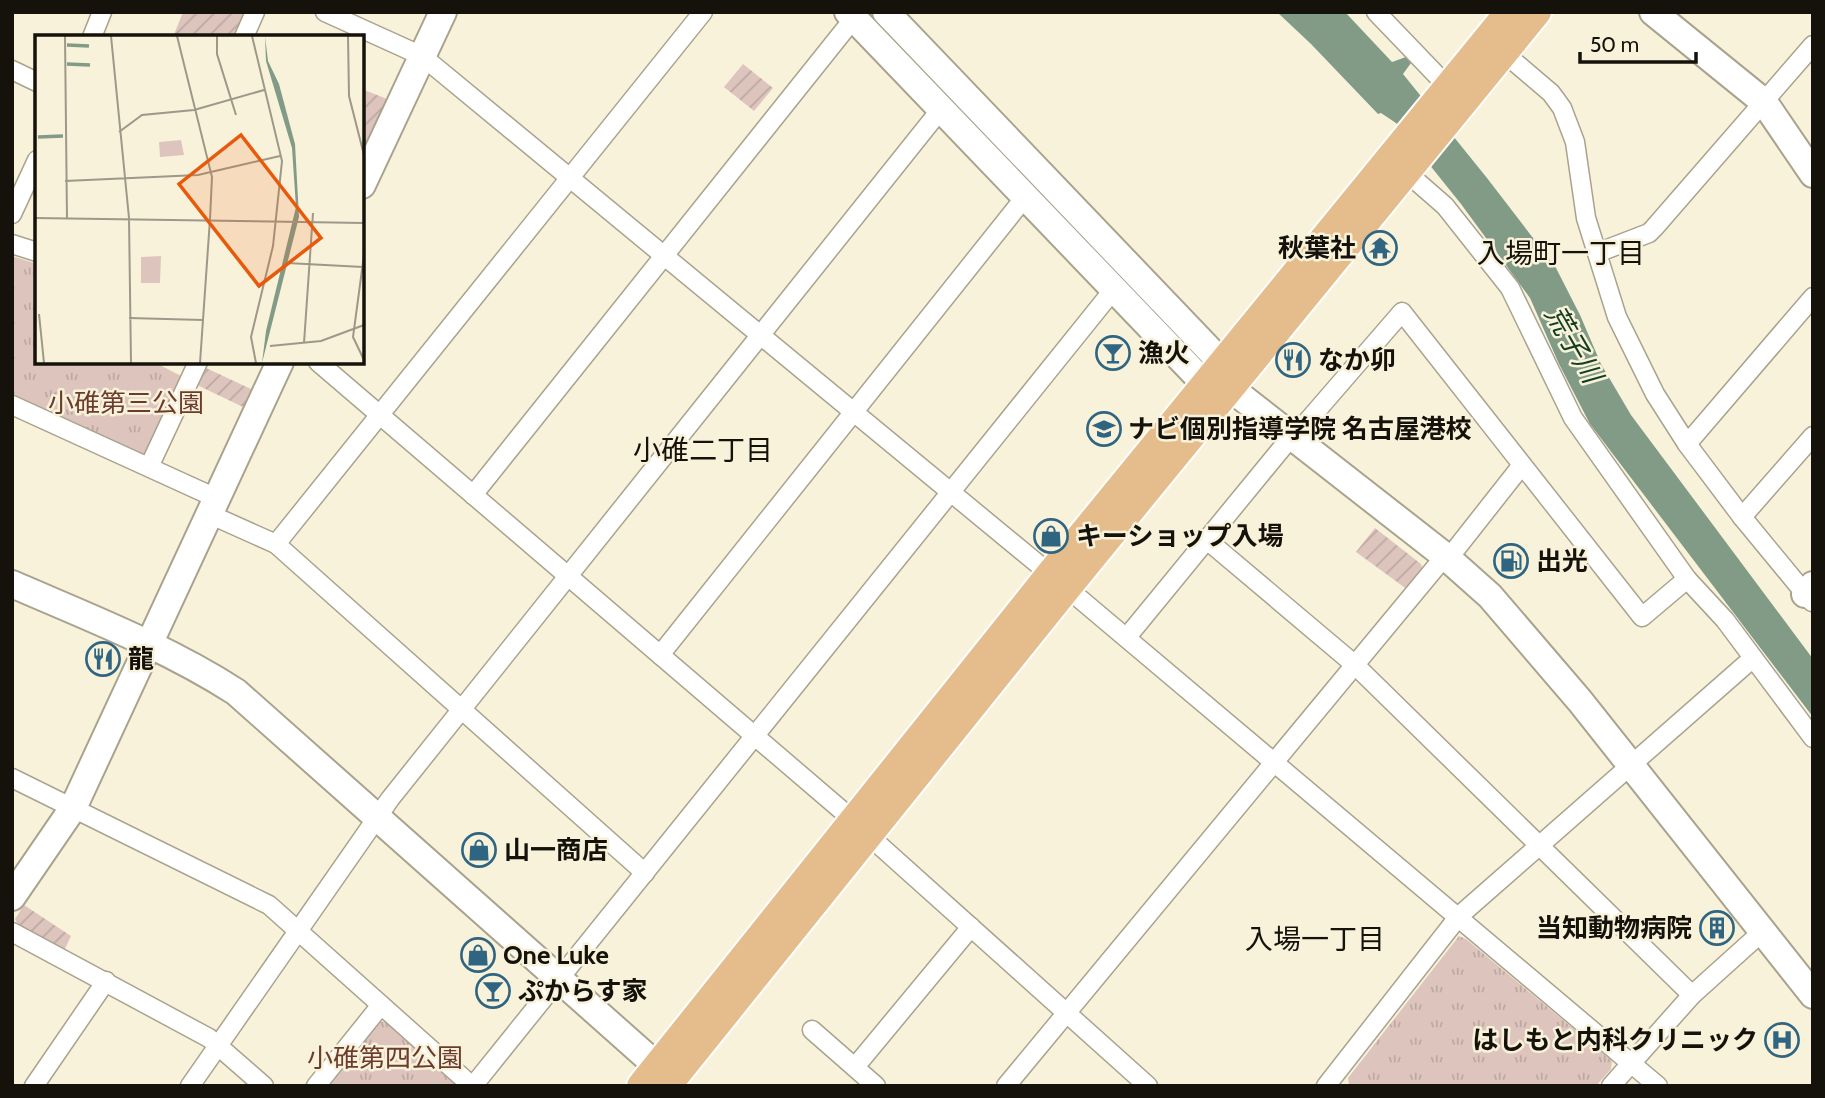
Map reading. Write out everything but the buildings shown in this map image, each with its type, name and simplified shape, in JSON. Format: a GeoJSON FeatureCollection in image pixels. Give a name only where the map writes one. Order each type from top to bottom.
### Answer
{"type":"FeatureCollection","features":[{"type":"Feature","properties":{"kind":"main road"},"geometry":{"type":"LineString","coordinates":[[663,1080],[860,827],[1219,378],[1409,156],[1509,12]]}},
{"type":"Feature","properties":{"kind":"main road"},"geometry":{"type":"LineString","coordinates":[[1443,104],[1504,54],[1538,12]]}},
{"type":"Feature","properties":{"kind":"street"},"geometry":{"type":"LineString","coordinates":[[93,35],[102,12]]}},
{"type":"Feature","properties":{"kind":"street"},"geometry":{"type":"LineString","coordinates":[[245,35],[255,12]]}},
{"type":"Feature","properties":{"kind":"street"},"geometry":{"type":"LineString","coordinates":[[324,12],[422,56],[1127,637],[1658,1086]]}},
{"type":"Feature","properties":{"kind":"street"},"geometry":{"type":"LineString","coordinates":[[364,181],[443,12]]}},
{"type":"Feature","properties":{"kind":"street"},"geometry":{"type":"LineString","coordinates":[[276,544],[703,12]]}},
{"type":"Feature","properties":{"kind":"street"},"geometry":{"type":"LineString","coordinates":[[886,12],[1219,378]]}},
{"type":"Feature","properties":{"kind":"street"},"geometry":{"type":"LineString","coordinates":[[1376,12],[1443,104]]}},
{"type":"Feature","properties":{"kind":"street"},"geometry":{"type":"LineString","coordinates":[[473,495],[664,256],[851,15],[1114,289],[1292,438],[1446,558],[1490,596],[1632,766],[1813,995]]}},
{"type":"Feature","properties":{"kind":"street"},"geometry":{"type":"LineString","coordinates":[[1667,17],[1764,102],[1813,174]]}},
{"type":"Feature","properties":{"kind":"street"},"geometry":{"type":"LineString","coordinates":[[1597,253],[1649,233],[1813,45]]}},
{"type":"Feature","properties":{"kind":"street"},"geometry":{"type":"LineString","coordinates":[[1504,54],[1551,93],[1562,107],[1575,142],[1586,218],[1617,317],[1655,394],[1687,444],[1742,517],[1810,594]]}},
{"type":"Feature","properties":{"kind":"street"},"geometry":{"type":"LineString","coordinates":[[12,70],[35,81]]}},
{"type":"Feature","properties":{"kind":"street"},"geometry":{"type":"LineString","coordinates":[[190,1086],[376,817],[941,109]]}},
{"type":"Feature","properties":{"kind":"street"},"geometry":{"type":"LineString","coordinates":[[1409,156],[1510,288],[1573,418],[1687,579],[1725,620],[1813,738]]}},
{"type":"Feature","properties":{"kind":"street"},"geometry":{"type":"LineString","coordinates":[[12,214],[35,164]]}},
{"type":"Feature","properties":{"kind":"street"},"geometry":{"type":"LineString","coordinates":[[660,655],[1025,197]]}},
{"type":"Feature","properties":{"kind":"street"},"geometry":{"type":"LineString","coordinates":[[12,244],[35,251]]}},
{"type":"Feature","properties":{"kind":"street"},"geometry":{"type":"LineString","coordinates":[[12,778],[268,905],[473,1086],[1114,289]]}},
{"type":"Feature","properties":{"kind":"street"},"geometry":{"type":"LineString","coordinates":[[1687,444],[1813,297]]}},
{"type":"Feature","properties":{"kind":"street"},"geometry":{"type":"LineString","coordinates":[[1127,637],[1292,438],[1402,312],[1642,617],[1687,579]]}},
{"type":"Feature","properties":{"kind":"street"},"geometry":{"type":"LineString","coordinates":[[149,467],[197,364]]}},
{"type":"Feature","properties":{"kind":"street"},"geometry":{"type":"LineString","coordinates":[[12,897],[73,808],[279,364]]}},
{"type":"Feature","properties":{"kind":"street"},"geometry":{"type":"LineString","coordinates":[[320,364],[860,827],[1148,1086]]}},
{"type":"Feature","properties":{"kind":"street"},"geometry":{"type":"LineString","coordinates":[[12,405],[149,467],[276,544],[645,873]]}},
{"type":"Feature","properties":{"kind":"street"},"geometry":{"type":"LineString","coordinates":[[1742,517],[1813,436]]}},
{"type":"Feature","properties":{"kind":"street"},"geometry":{"type":"LineString","coordinates":[[1006,1086],[1522,465]]}},
{"type":"Feature","properties":{"kind":"street"},"geometry":{"type":"LineString","coordinates":[[1207,540],[1354,664],[1692,995]]}},
{"type":"Feature","properties":{"kind":"street"},"geometry":{"type":"LineString","coordinates":[[12,584],[148,644],[236,692],[559,979],[663,1080]]}},
{"type":"Feature","properties":{"kind":"street"},"geometry":{"type":"LineString","coordinates":[[1333,1084],[1459,916],[1754,658]]}},
{"type":"Feature","properties":{"kind":"street"},"geometry":{"type":"LineString","coordinates":[[855,1068],[971,927]]}},
{"type":"Feature","properties":{"kind":"street"},"geometry":{"type":"LineString","coordinates":[[12,932],[209,1038],[264,1086]]}},
{"type":"Feature","properties":{"kind":"street"},"geometry":{"type":"LineString","coordinates":[[1611,1086],[1692,995],[1762,932]]}},
{"type":"Feature","properties":{"kind":"street"},"geometry":{"type":"LineString","coordinates":[[34,1086],[106,981]]}},
{"type":"Feature","properties":{"kind":"street"},"geometry":{"type":"LineString","coordinates":[[316,1086],[381,1005]]}},
{"type":"Feature","properties":{"kind":"street"},"geometry":{"type":"LineString","coordinates":[[812,1030],[876,1086]]}},
{"type":"Feature","properties":{"kind":"green space"},"geometry":{"type":"Polygon","coordinates":[[[183,12],[248,12],[238,35],[174,35],[183,12]]]}},
{"type":"Feature","properties":{"kind":"green space"},"geometry":{"type":"Polygon","coordinates":[[[743,64],[773,88],[754,111],[724,87],[743,64]]]}},
{"type":"Feature","properties":{"kind":"green space"},"geometry":{"type":"Polygon","coordinates":[[[364,90],[387,99],[364,147],[364,90]]]}},
{"type":"Feature","properties":{"kind":"green space","name":"小碓第三公園"},"geometry":{"type":"Polygon","coordinates":[[[12,256],[35,263],[35,364],[158,364],[183,377],[146,456],[12,398],[12,256]]]}},
{"type":"Feature","properties":{"kind":"green space"},"geometry":{"type":"Polygon","coordinates":[[[204,367],[251,389],[243,407],[195,384],[204,367]]]}},
{"type":"Feature","properties":{"kind":"green space"},"geometry":{"type":"Polygon","coordinates":[[[1375,528],[1421,564],[1423,571],[1408,590],[1356,552],[1375,528]]]}},
{"type":"Feature","properties":{"kind":"green space"},"geometry":{"type":"Polygon","coordinates":[[[24,905],[71,936],[64,951],[19,927],[15,919],[24,905]]]}},
{"type":"Feature","properties":{"kind":"green space"},"geometry":{"type":"Polygon","coordinates":[[[1459,936],[1466,939],[1612,1061],[1611,1069],[1596,1086],[1349,1085],[1348,1078],[1459,936]]]}},
{"type":"Feature","properties":{"kind":"green space","name":"小碓第四公園"},"geometry":{"type":"Polygon","coordinates":[[[385,1021],[455,1083],[455,1086],[326,1086],[377,1023],[385,1021]]]}},
{"type":"Feature","properties":{"kind":"water","name":"荒子川"},"geometry":{"type":"Polygon","coordinates":[[[1277,12],[1345,12],[1392,62],[1406,57],[1411,63],[1403,74],[1556,268],[1601,364],[1631,415],[1813,659],[1813,717],[1590,424],[1559,364],[1530,298],[1461,204],[1396,123],[1381,113],[1378,114],[1277,12]]]}},
{"type":"Feature","properties":{"kind":"place","name":"秋葉社"},"geometry":{"type":"Point","coordinates":[1380,248]}},
{"type":"Feature","properties":{"kind":"place","name":"漁火"},"geometry":{"type":"Point","coordinates":[1113,353]}},
{"type":"Feature","properties":{"kind":"place","name":"なか卯"},"geometry":{"type":"Point","coordinates":[1293,360]}},
{"type":"Feature","properties":{"kind":"place","name":"ナビ個別指導学院 名古屋港校"},"geometry":{"type":"Point","coordinates":[1104,429]}},
{"type":"Feature","properties":{"kind":"place","name":"キーショップ入場"},"geometry":{"type":"Point","coordinates":[1051,536]}},
{"type":"Feature","properties":{"kind":"place","name":"出光"},"geometry":{"type":"Point","coordinates":[1511,561]}},
{"type":"Feature","properties":{"kind":"place","name":"龍"},"geometry":{"type":"Point","coordinates":[103,659]}},
{"type":"Feature","properties":{"kind":"place","name":"山一商店"},"geometry":{"type":"Point","coordinates":[479,850]}},
{"type":"Feature","properties":{"kind":"place","name":"当知動物病院"},"geometry":{"type":"Point","coordinates":[1717,928]}},
{"type":"Feature","properties":{"kind":"place","name":"One Luke"},"geometry":{"type":"Point","coordinates":[478,955]}},
{"type":"Feature","properties":{"kind":"place","name":"ぷからす家"},"geometry":{"type":"Point","coordinates":[493,991]}},
{"type":"Feature","properties":{"kind":"place","name":"はしもと内科クリニック"},"geometry":{"type":"Point","coordinates":[1782,1040]}},
{"type":"Feature","properties":{"kind":"district","name":"入場町一丁目"},"geometry":{"type":"Point","coordinates":[1561,253]}},
{"type":"Feature","properties":{"kind":"district","name":"小碓二丁目"},"geometry":{"type":"Point","coordinates":[703,450]}},
{"type":"Feature","properties":{"kind":"district","name":"入場一丁目"},"geometry":{"type":"Point","coordinates":[1315,939]}}]}
